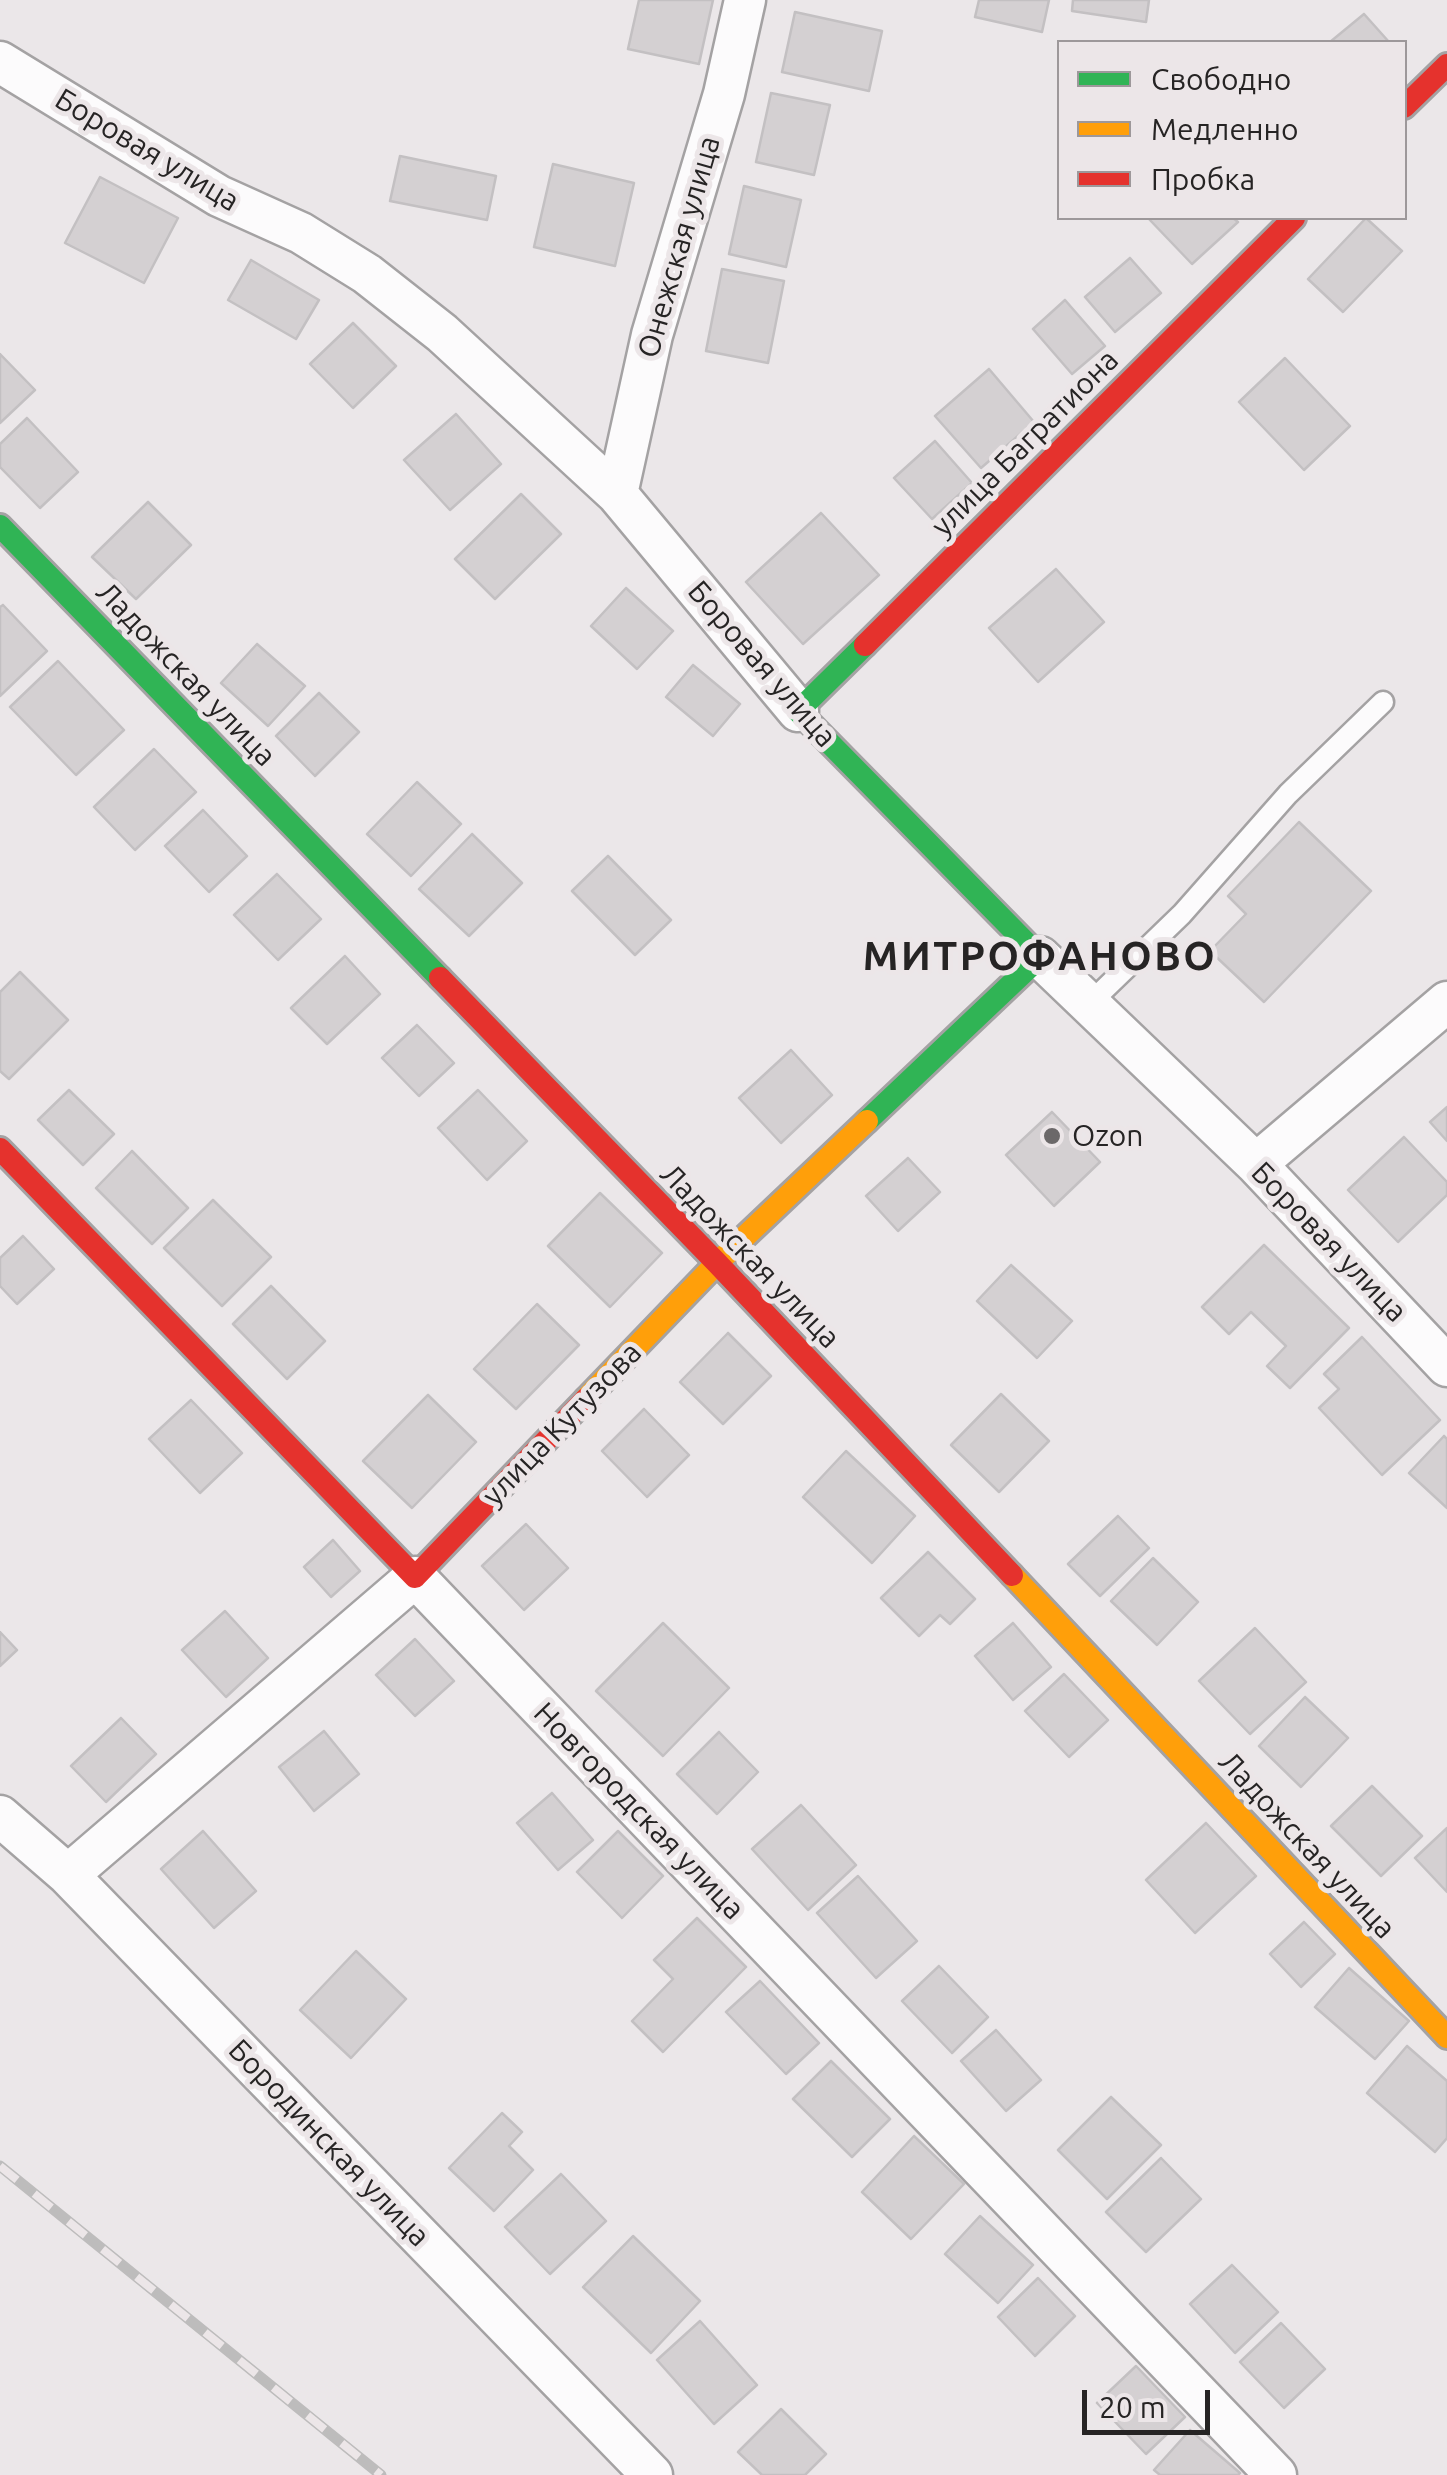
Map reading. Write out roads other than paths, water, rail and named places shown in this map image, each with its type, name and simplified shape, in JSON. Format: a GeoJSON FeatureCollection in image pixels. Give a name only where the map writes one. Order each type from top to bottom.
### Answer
{"type":"FeatureCollection","features":[{"type":"Feature","properties":{"kind":"street","name":"Онежская улица"},"geometry":{"type":"LineString","coordinates":[[616,494],[652,335],[724,94],[745,0]]}},
{"type":"Feature","properties":{"kind":"street","name":"Боровая улица"},"geometry":{"type":"LineString","coordinates":[[0,62],[219,196],[301,234],[367,274],[442,334],[616,494],[798,711],[1040,956],[1256,1164],[1447,1366]]}},
{"type":"Feature","properties":{"kind":"street"},"geometry":{"type":"LineString","coordinates":[[1407,104],[1447,65]]}},
{"type":"Feature","properties":{"kind":"street","name":"улица Багратиона"},"geometry":{"type":"LineString","coordinates":[[798,711],[1292,220]]}},
{"type":"Feature","properties":{"kind":"street","name":"Ладожская улица"},"geometry":{"type":"LineString","coordinates":[[0,526],[717,1263],[1447,2036]]}},
{"type":"Feature","properties":{"kind":"street","name":"улица Кутузова"},"geometry":{"type":"LineString","coordinates":[[68,1875],[415,1578],[717,1263],[1040,956]]}},
{"type":"Feature","properties":{"kind":"street"},"geometry":{"type":"LineString","coordinates":[[1256,1164],[1447,1002]]}},
{"type":"Feature","properties":{"kind":"street","name":"Новгородская улица"},"geometry":{"type":"LineString","coordinates":[[0,1149],[1276,2475]]}},
{"type":"Feature","properties":{"kind":"street","name":"Бородинская улица"},"geometry":{"type":"LineString","coordinates":[[0,1816],[68,1875],[652,2475]]}},
{"type":"Feature","properties":{"kind":"lane"},"geometry":{"type":"LineString","coordinates":[[1089,1004],[1182,914],[1288,794],[1383,702]]}},
{"type":"Feature","properties":{"kind":"railway"},"geometry":{"type":"LineString","coordinates":[[0,2166],[381,2475]]}},
{"type":"Feature","properties":{"kind":"place","name":"Ozon"},"geometry":{"type":"Point","coordinates":[1052,1136]}},
{"type":"Feature","properties":{"kind":"district","name":"МИТРОФАНОВО"},"geometry":{"type":"Point","coordinates":[1040,957]}}]}
